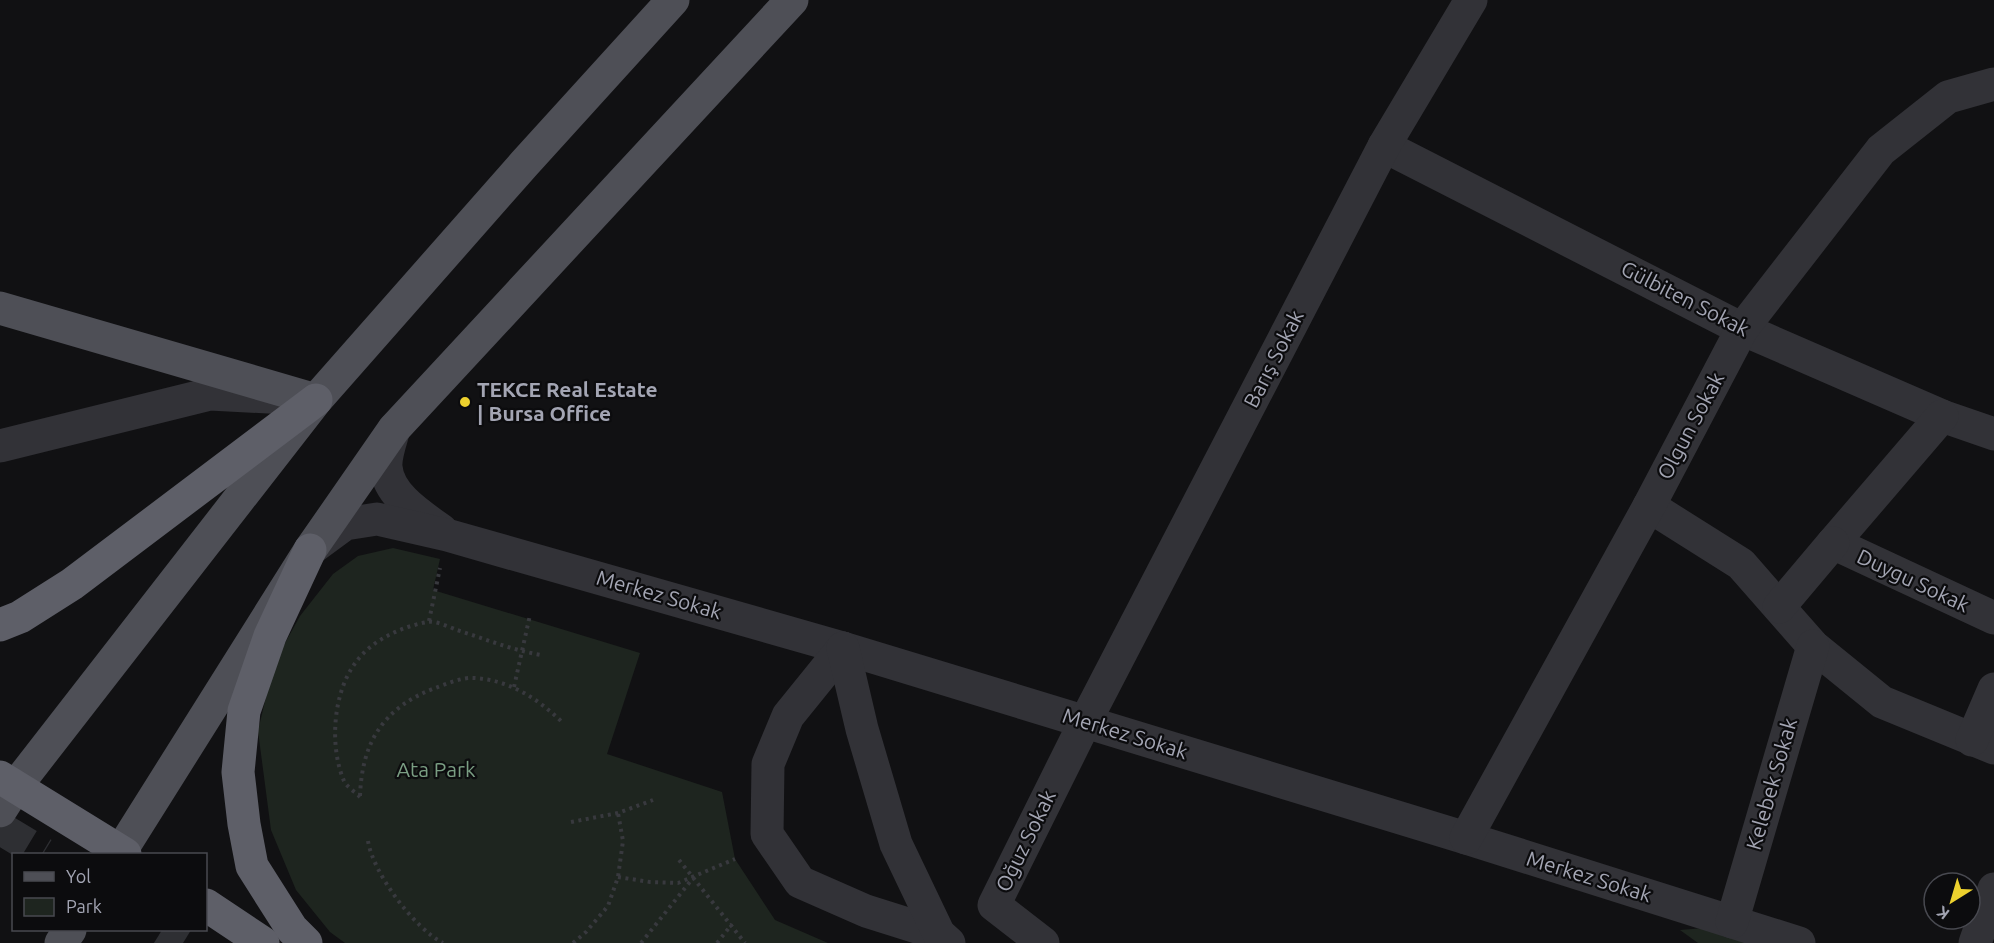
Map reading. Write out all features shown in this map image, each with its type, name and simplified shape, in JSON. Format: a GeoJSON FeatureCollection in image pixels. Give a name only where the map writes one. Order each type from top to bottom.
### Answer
{"type":"FeatureCollection","features":[{"type":"Feature","properties":{"kind":"highway"},"geometry":{"type":"LineString","coordinates":[[0,625],[20,617],[72,584],[316,400]]}},
{"type":"Feature","properties":{"kind":"highway"},"geometry":{"type":"LineString","coordinates":[[306,943],[292,928],[252,866],[238,772],[244,711],[270,636],[310,550]]}},
{"type":"Feature","properties":{"kind":"highway"},"geometry":{"type":"LineString","coordinates":[[5,791],[120,853]]}},
{"type":"Feature","properties":{"kind":"highway"},"geometry":{"type":"LineString","coordinates":[[207,906],[262,943]]}},
{"type":"Feature","properties":{"kind":"main road"},"geometry":{"type":"LineString","coordinates":[[5,791],[316,400],[524,164],[673,0]]}},
{"type":"Feature","properties":{"kind":"main road"},"geometry":{"type":"LineString","coordinates":[[123,853],[310,550],[394,429],[792,0]]}},
{"type":"Feature","properties":{"kind":"main road"},"geometry":{"type":"LineString","coordinates":[[0,308],[316,400]]}},
{"type":"Feature","properties":{"kind":"street","name":"Barış Sokak"},"geometry":{"type":"LineString","coordinates":[[1086,722],[1384,146],[1471,0]]}},
{"type":"Feature","properties":{"kind":"street","name":"Olgun Sokak"},"geometry":{"type":"LineString","coordinates":[[1466,838],[1649,506],[1742,329],[1881,150],[1948,98],[1994,84]]}},
{"type":"Feature","properties":{"kind":"street","name":"Gülbiten Sokak"},"geometry":{"type":"LineString","coordinates":[[1384,146],[1742,329],[1942,416],[1994,434]]}},
{"type":"Feature","properties":{"kind":"street"},"geometry":{"type":"LineString","coordinates":[[0,446],[210,394],[316,400]]}},
{"type":"Feature","properties":{"kind":"street","name":"Duygu Sokak"},"geometry":{"type":"LineString","coordinates":[[1779,607],[1942,416]]}},
{"type":"Feature","properties":{"kind":"street"},"geometry":{"type":"LineString","coordinates":[[394,429],[386,466],[392,486],[417,513],[447,535]]}},
{"type":"Feature","properties":{"kind":"street"},"geometry":{"type":"LineString","coordinates":[[1649,506],[1740,564],[1813,646],[1882,702],[1983,744],[1994,689]]}},
{"type":"Feature","properties":{"kind":"street","name":"Merkez Sokak"},"geometry":{"type":"LineString","coordinates":[[310,550],[345,524],[377,519],[447,535],[843,648],[1466,838],[1799,943]]}},
{"type":"Feature","properties":{"kind":"street","name":"Duygu Sokak"},"geometry":{"type":"LineString","coordinates":[[1833,543],[1994,618]]}},
{"type":"Feature","properties":{"kind":"street","name":"Kelebek Sokak"},"geometry":{"type":"LineString","coordinates":[[1732,922],[1813,646]]}},
{"type":"Feature","properties":{"kind":"street"},"geometry":{"type":"LineString","coordinates":[[843,648],[862,729],[896,844],[944,939]]}},
{"type":"Feature","properties":{"kind":"street"},"geometry":{"type":"LineString","coordinates":[[843,648],[788,716],[768,764],[767,834],[800,882],[866,911],[944,939]]}},
{"type":"Feature","properties":{"kind":"street","name":"Oğuz Sokak"},"geometry":{"type":"LineString","coordinates":[[1043,943],[994,905],[1086,722]]}},
{"type":"Feature","properties":{"kind":"street"},"geometry":{"type":"LineString","coordinates":[[1975,943],[1994,889]]}},
{"type":"Feature","properties":{"kind":"path"},"geometry":{"type":"LineString","coordinates":[[429,621],[447,535]]}},
{"type":"Feature","properties":{"kind":"path"},"geometry":{"type":"LineString","coordinates":[[514,687],[530,615]]}},
{"type":"Feature","properties":{"kind":"path"},"geometry":{"type":"LineString","coordinates":[[541,655],[523,652],[429,621],[375,642],[356,662],[344,684],[337,718],[337,759],[345,783],[360,797],[361,773],[367,750],[377,728],[397,709],[421,693],[473,678],[514,687],[542,703],[562,722]]}},
{"type":"Feature","properties":{"kind":"path"},"geometry":{"type":"LineString","coordinates":[[571,822],[618,813],[653,800]]}},
{"type":"Feature","properties":{"kind":"path"},"geometry":{"type":"LineString","coordinates":[[573,943],[586,932],[608,906],[618,877],[623,841],[618,813]]}},
{"type":"Feature","properties":{"kind":"path"},"geometry":{"type":"LineString","coordinates":[[368,841],[370,854],[380,873],[405,909],[436,940],[442,943]]}},
{"type":"Feature","properties":{"kind":"path"},"geometry":{"type":"LineString","coordinates":[[618,877],[678,883],[735,859]]}},
{"type":"Feature","properties":{"kind":"path"},"geometry":{"type":"LineString","coordinates":[[680,860],[746,943]]}},
{"type":"Feature","properties":{"kind":"path"},"geometry":{"type":"LineString","coordinates":[[641,943],[694,877]]}},
{"type":"Feature","properties":{"kind":"path"},"geometry":{"type":"LineString","coordinates":[[717,943],[732,924]]}},
{"type":"Feature","properties":{"kind":"green space","name":"Ata Park"},"geometry":{"type":"Polygon","coordinates":[[[393,548],[440,559],[433,590],[640,653],[607,754],[722,792],[735,859],[775,920],[828,943],[345,943],[330,932],[296,890],[271,830],[258,731],[274,663],[300,616],[333,574],[358,556],[393,548]]]}},
{"type":"Feature","properties":{"kind":"green space"},"geometry":{"type":"Polygon","coordinates":[[[1704,928],[1750,943],[1698,943],[1680,930],[1704,928]]]}},
{"type":"Feature","properties":{"kind":"tunnel"},"geometry":{"type":"LineString","coordinates":[[0,828],[41,853]]}},
{"type":"Feature","properties":{"kind":"tunnel"},"geometry":{"type":"LineString","coordinates":[[164,931],[183,943]]}},
{"type":"Feature","properties":{"kind":"place","name":"TEKCE Real Estate | Bursa Office"},"geometry":{"type":"Point","coordinates":[465,402]}}]}
